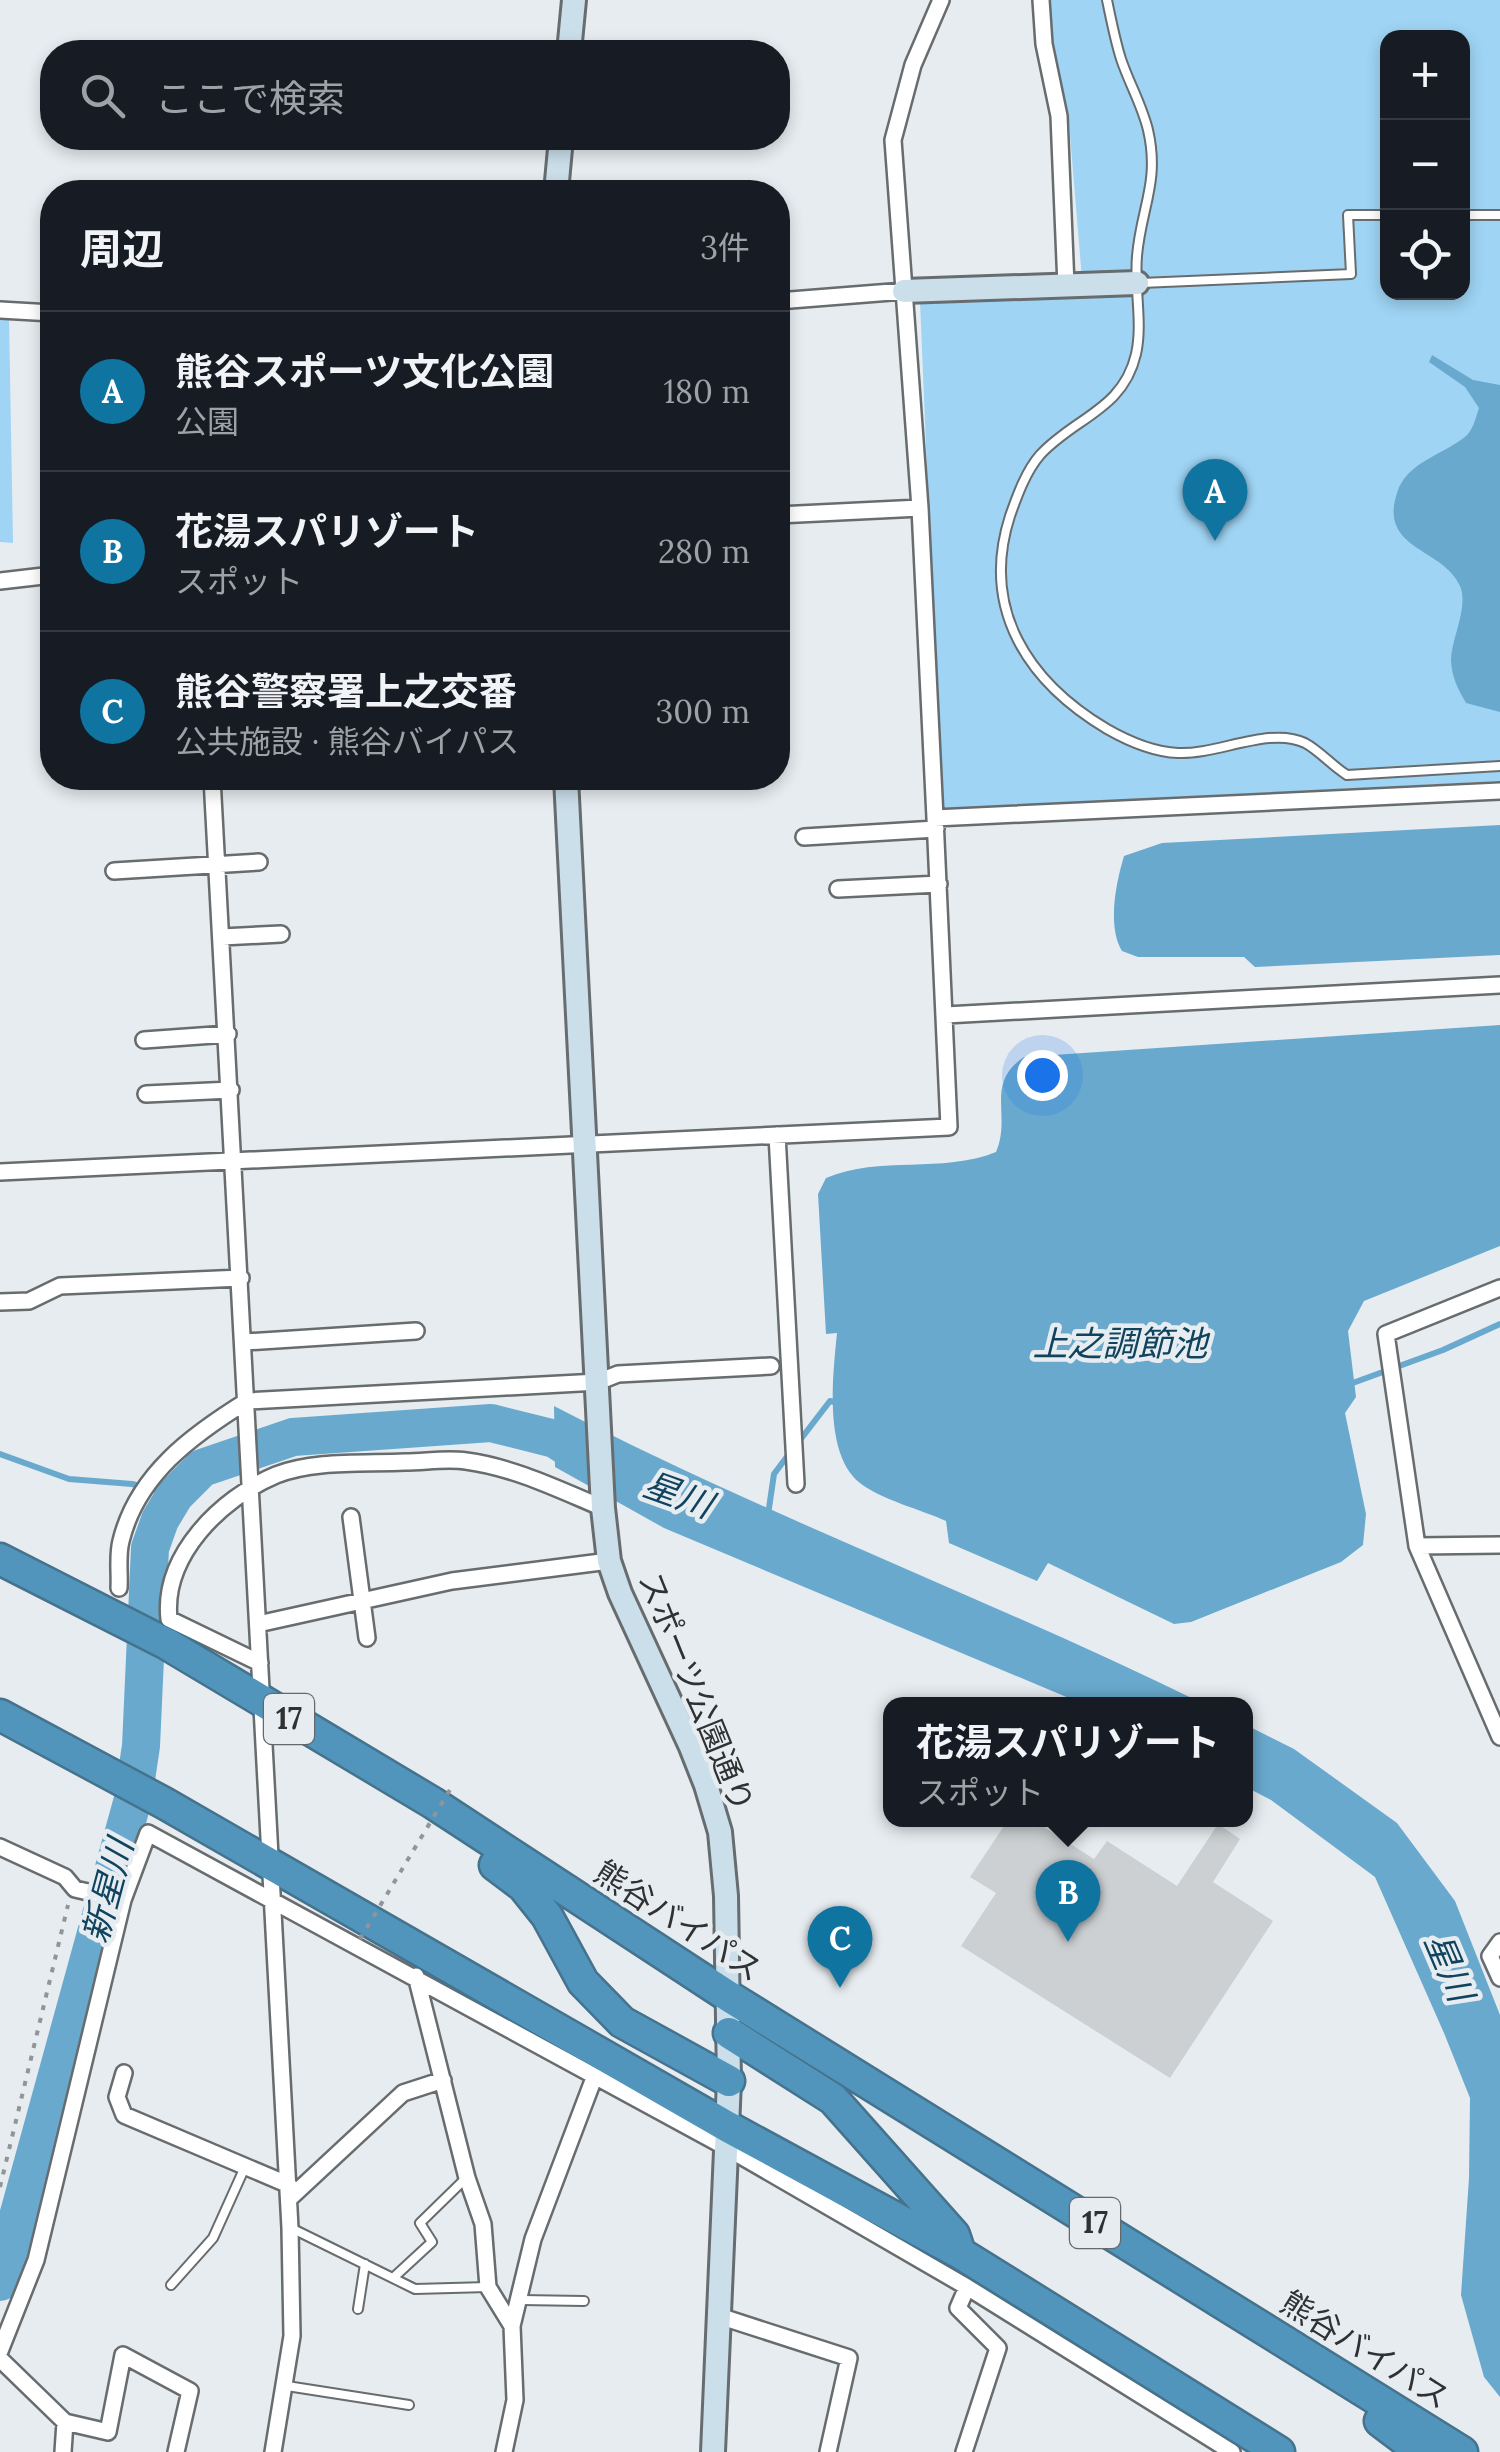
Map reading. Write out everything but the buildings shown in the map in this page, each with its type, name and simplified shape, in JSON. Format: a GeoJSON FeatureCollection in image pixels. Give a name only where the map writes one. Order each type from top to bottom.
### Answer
{"type":"FeatureCollection","features":[{"type":"Feature","properties":{"kind":"highway","name":"熊谷バイパス"},"geometry":{"type":"LineString","coordinates":[[0,1559],[117,1602],[167,1644],[413,1792],[728,1996],[1462,2452]]}},
{"type":"Feature","properties":{"kind":"highway"},"geometry":{"type":"LineString","coordinates":[[0,1715],[269,1863],[728,2138],[960,2253],[1279,2452]]}},
{"type":"Feature","properties":{"kind":"highway"},"geometry":{"type":"LineString","coordinates":[[413,1792],[423,1815],[523,1886],[547,1916],[583,1982],[622,2022],[729,2081]]}},
{"type":"Feature","properties":{"kind":"highway"},"geometry":{"type":"LineString","coordinates":[[729,2034],[834,2099],[954,2235],[960,2253]]}},
{"type":"Feature","properties":{"kind":"highway"},"geometry":{"type":"LineString","coordinates":[[1338,2374],[1369,2413],[1420,2452]]}},
{"type":"Feature","properties":{"kind":"street"},"geometry":{"type":"LineString","coordinates":[[570,40],[574,0]]}},
{"type":"Feature","properties":{"kind":"street"},"geometry":{"type":"LineString","coordinates":[[0,1172],[950,1127],[920,508],[892,140],[913,65],[940,0]]}},
{"type":"Feature","properties":{"kind":"street"},"geometry":{"type":"LineString","coordinates":[[1041,0],[1044,44],[1059,116],[1066,286]]}},
{"type":"Feature","properties":{"kind":"street"},"geometry":{"type":"LineString","coordinates":[[557,180],[559,150]]}},
{"type":"Feature","properties":{"kind":"street"},"geometry":{"type":"LineString","coordinates":[[790,300],[1137,284]]}},
{"type":"Feature","properties":{"kind":"street"},"geometry":{"type":"LineString","coordinates":[[0,310],[40,312]]}},
{"type":"Feature","properties":{"kind":"street"},"geometry":{"type":"LineString","coordinates":[[790,514],[920,508]]}},
{"type":"Feature","properties":{"kind":"street"},"geometry":{"type":"LineString","coordinates":[[0,581],[40,576]]}},
{"type":"Feature","properties":{"kind":"street"},"geometry":{"type":"LineString","coordinates":[[213,790],[289,2192],[292,2336],[273,2452]]}},
{"type":"Feature","properties":{"kind":"street","name":"スポーツ公園通り"},"geometry":{"type":"LineString","coordinates":[[567,790],[603,1508],[609,1560],[706,1785],[720,1832],[726,1896],[728,2138],[714,2452]]}},
{"type":"Feature","properties":{"kind":"street"},"geometry":{"type":"LineString","coordinates":[[804,836],[935,824],[1500,791]]}},
{"type":"Feature","properties":{"kind":"street"},"geometry":{"type":"LineString","coordinates":[[114,870],[260,862]]}},
{"type":"Feature","properties":{"kind":"street"},"geometry":{"type":"LineString","coordinates":[[838,889],[939,884]]}},
{"type":"Feature","properties":{"kind":"street"},"geometry":{"type":"LineString","coordinates":[[222,937],[281,934]]}},
{"type":"Feature","properties":{"kind":"street"},"geometry":{"type":"LineString","coordinates":[[946,1016],[1500,984]]}},
{"type":"Feature","properties":{"kind":"street"},"geometry":{"type":"LineString","coordinates":[[144,1040],[228,1034]]}},
{"type":"Feature","properties":{"kind":"street"},"geometry":{"type":"LineString","coordinates":[[146,1094],[231,1090]]}},
{"type":"Feature","properties":{"kind":"street"},"geometry":{"type":"LineString","coordinates":[[777,1135],[796,1484]]}},
{"type":"Feature","properties":{"kind":"street"},"geometry":{"type":"LineString","coordinates":[[0,1302],[29,1302],[60,1286],[241,1278]]}},
{"type":"Feature","properties":{"kind":"street"},"geometry":{"type":"LineString","coordinates":[[1500,1288],[1386,1334],[1418,1546],[1500,1736]]}},
{"type":"Feature","properties":{"kind":"street"},"geometry":{"type":"LineString","coordinates":[[244,1342],[416,1330]]}},
{"type":"Feature","properties":{"kind":"street"},"geometry":{"type":"LineString","coordinates":[[117,1602],[120,1544],[136,1500],[154,1476],[205,1427],[247,1401],[598,1389],[618,1374],[771,1366]]}},
{"type":"Feature","properties":{"kind":"street"},"geometry":{"type":"LineString","coordinates":[[260,1664],[169,1619],[167,1601],[180,1561],[202,1528],[224,1507],[278,1474],[331,1465],[462,1460],[494,1466],[603,1508]]}},
{"type":"Feature","properties":{"kind":"street"},"geometry":{"type":"LineString","coordinates":[[351,1517],[366,1638]]}},
{"type":"Feature","properties":{"kind":"street"},"geometry":{"type":"LineString","coordinates":[[1418,1546],[1500,1545]]}},
{"type":"Feature","properties":{"kind":"street"},"geometry":{"type":"LineString","coordinates":[[258,1624],[452,1581],[609,1560]]}},
{"type":"Feature","properties":{"kind":"street"},"geometry":{"type":"LineString","coordinates":[[0,2351],[36,2260],[122,1900],[148,1832],[416,1976],[594,2078],[728,2138],[1232,2452]]}},
{"type":"Feature","properties":{"kind":"street"},"geometry":{"type":"LineString","coordinates":[[0,1847],[65,1878],[73,1890],[122,1900]]}},
{"type":"Feature","properties":{"kind":"street"},"geometry":{"type":"LineString","coordinates":[[1500,1942],[1490,1956],[1500,1978]]}},
{"type":"Feature","properties":{"kind":"street"},"geometry":{"type":"LineString","coordinates":[[416,1976],[467,2178],[483,2224],[488,2287],[512,2326]]}},
{"type":"Feature","properties":{"kind":"street"},"geometry":{"type":"LineString","coordinates":[[124,2074],[118,2097],[124,2115],[244,2167],[289,2192]]}},
{"type":"Feature","properties":{"kind":"street"},"geometry":{"type":"LineString","coordinates":[[504,2452],[515,2400],[512,2326],[533,2239],[594,2078]]}},
{"type":"Feature","properties":{"kind":"street"},"geometry":{"type":"LineString","coordinates":[[289,2192],[402,2093],[443,2080]]}},
{"type":"Feature","properties":{"kind":"street"},"geometry":{"type":"LineString","coordinates":[[964,2452],[998,2348],[958,2308],[967,2287]]}},
{"type":"Feature","properties":{"kind":"street"},"geometry":{"type":"LineString","coordinates":[[719,2316],[849,2358],[828,2452]]}},
{"type":"Feature","properties":{"kind":"street"},"geometry":{"type":"LineString","coordinates":[[0,2359],[65,2422],[108,2432],[124,2356],[190,2391],[176,2452]]}},
{"type":"Feature","properties":{"kind":"street"},"geometry":{"type":"LineString","coordinates":[[63,2452],[65,2422]]}},
{"type":"Feature","properties":{"kind":"lane"},"geometry":{"type":"LineString","coordinates":[[1107,0],[1120,58],[1141,107],[1150,146],[1151,194],[1137,254],[1137,349],[1125,384],[1111,402],[1062,435],[1037,458],[1014,503],[1000,564],[1002,598],[1011,629],[1049,687],[1109,730],[1138,744],[1177,753],[1267,738],[1304,743],[1347,775],[1500,766]]}},
{"type":"Feature","properties":{"kind":"lane"},"geometry":{"type":"LineString","coordinates":[[1137,284],[1351,274],[1348,215],[1380,215]]}},
{"type":"Feature","properties":{"kind":"lane"},"geometry":{"type":"LineString","coordinates":[[1470,215],[1500,215]]}},
{"type":"Feature","properties":{"kind":"lane"},"geometry":{"type":"LineString","coordinates":[[171,2285],[213,2238],[244,2167]]}},
{"type":"Feature","properties":{"kind":"lane"},"geometry":{"type":"LineString","coordinates":[[393,2278],[432,2242],[420,2224],[467,2178]]}},
{"type":"Feature","properties":{"kind":"lane"},"geometry":{"type":"LineString","coordinates":[[290,2228],[415,2289],[488,2287]]}},
{"type":"Feature","properties":{"kind":"lane"},"geometry":{"type":"LineString","coordinates":[[358,2308],[365,2264]]}},
{"type":"Feature","properties":{"kind":"lane"},"geometry":{"type":"LineString","coordinates":[[521,2300],[584,2301]]}},
{"type":"Feature","properties":{"kind":"lane"},"geometry":{"type":"LineString","coordinates":[[286,2386],[409,2405]]}},
{"type":"Feature","properties":{"kind":"path"},"geometry":{"type":"LineString","coordinates":[[360,1939],[451,1788]]}},
{"type":"Feature","properties":{"kind":"path"},"geometry":{"type":"LineString","coordinates":[[0,2187],[73,1890]]}},
{"type":"Feature","properties":{"kind":"shaded area"},"geometry":{"type":"Polygon","coordinates":[[[1049,0],[1500,0],[1500,781],[941,809],[920,301],[1083,291],[1068,111],[1050,28],[1049,0]]]}},
{"type":"Feature","properties":{"kind":"shaded area"},"geometry":{"type":"Polygon","coordinates":[[[0,317],[9,318],[13,543],[0,542],[0,317]]]}},
{"type":"Feature","properties":{"kind":"water"},"geometry":{"type":"Polygon","coordinates":[[[1432,355],[1473,380],[1500,385],[1500,712],[1466,703],[1460,693],[1451,661],[1461,613],[1460,586],[1441,563],[1404,537],[1394,512],[1402,482],[1427,460],[1466,436],[1479,408],[1465,387],[1429,362],[1432,355]]]}},
{"type":"Feature","properties":{"kind":"water"},"geometry":{"type":"Polygon","coordinates":[[[1500,825],[1500,955],[1255,967],[1244,957],[1138,957],[1122,951],[1117,941],[1114,904],[1124,856],[1162,843],[1500,825]]]}},
{"type":"Feature","properties":{"kind":"water","name":"上之調節池"},"geometry":{"type":"Polygon","coordinates":[[[1500,1025],[1500,1246],[1364,1301],[1348,1331],[1356,1397],[1345,1413],[1366,1514],[1363,1545],[1341,1562],[1191,1622],[1174,1624],[1048,1563],[1037,1581],[949,1543],[946,1521],[878,1494],[848,1470],[835,1434],[833,1412],[837,1333],[826,1334],[818,1194],[826,1178],[868,1167],[954,1162],[996,1152],[1005,1078],[1024,1057],[1500,1025]]]}},
{"type":"Feature","properties":{"kind":"water","name":"星川"},"geometry":{"type":"Polygon","coordinates":[[[554,1406],[715,1484],[1189,1697],[1066,1697],[664,1528],[555,1467],[554,1406]]]}},
{"type":"Feature","properties":{"kind":"water","name":"星川"},"geometry":{"type":"Polygon","coordinates":[[[1253,1728],[1294,1749],[1397,1823],[1455,1901],[1500,2015],[1500,2397],[1484,2377],[1461,2295],[1470,2098],[1375,1877],[1253,1791],[1253,1728]]]}},
{"type":"Feature","properties":{"kind":"waterway"},"geometry":{"type":"LineString","coordinates":[[1350,1384],[1500,1324]]}},
{"type":"Feature","properties":{"kind":"waterway"},"geometry":{"type":"LineString","coordinates":[[797,1444],[830,1401],[839,1403]]}},
{"type":"Feature","properties":{"kind":"waterway","name":"新星川"},"geometry":{"type":"LineString","coordinates":[[0,2282],[133,1799],[141,1746],[150,1548],[175,1495],[202,1468],[293,1437],[491,1423],[555,1439],[595,1465]]}},
{"type":"Feature","properties":{"kind":"waterway"},"geometry":{"type":"LineString","coordinates":[[0,1454],[69,1479],[132,1484],[175,1495]]}},
{"type":"Feature","properties":{"kind":"waterway"},"geometry":{"type":"LineString","coordinates":[[768,1515],[774,1474],[789,1454]]}},
{"type":"Feature","properties":{"kind":"place","name":"熊谷スポーツ文化公園"},"geometry":{"type":"Point","coordinates":[1215,541]}},
{"type":"Feature","properties":{"kind":"place","name":"花湯スパリゾート"},"geometry":{"type":"Point","coordinates":[1068,1942]}},
{"type":"Feature","properties":{"kind":"place","name":"熊谷警察署上之交番"},"geometry":{"type":"Point","coordinates":[840,1988]}}]}
